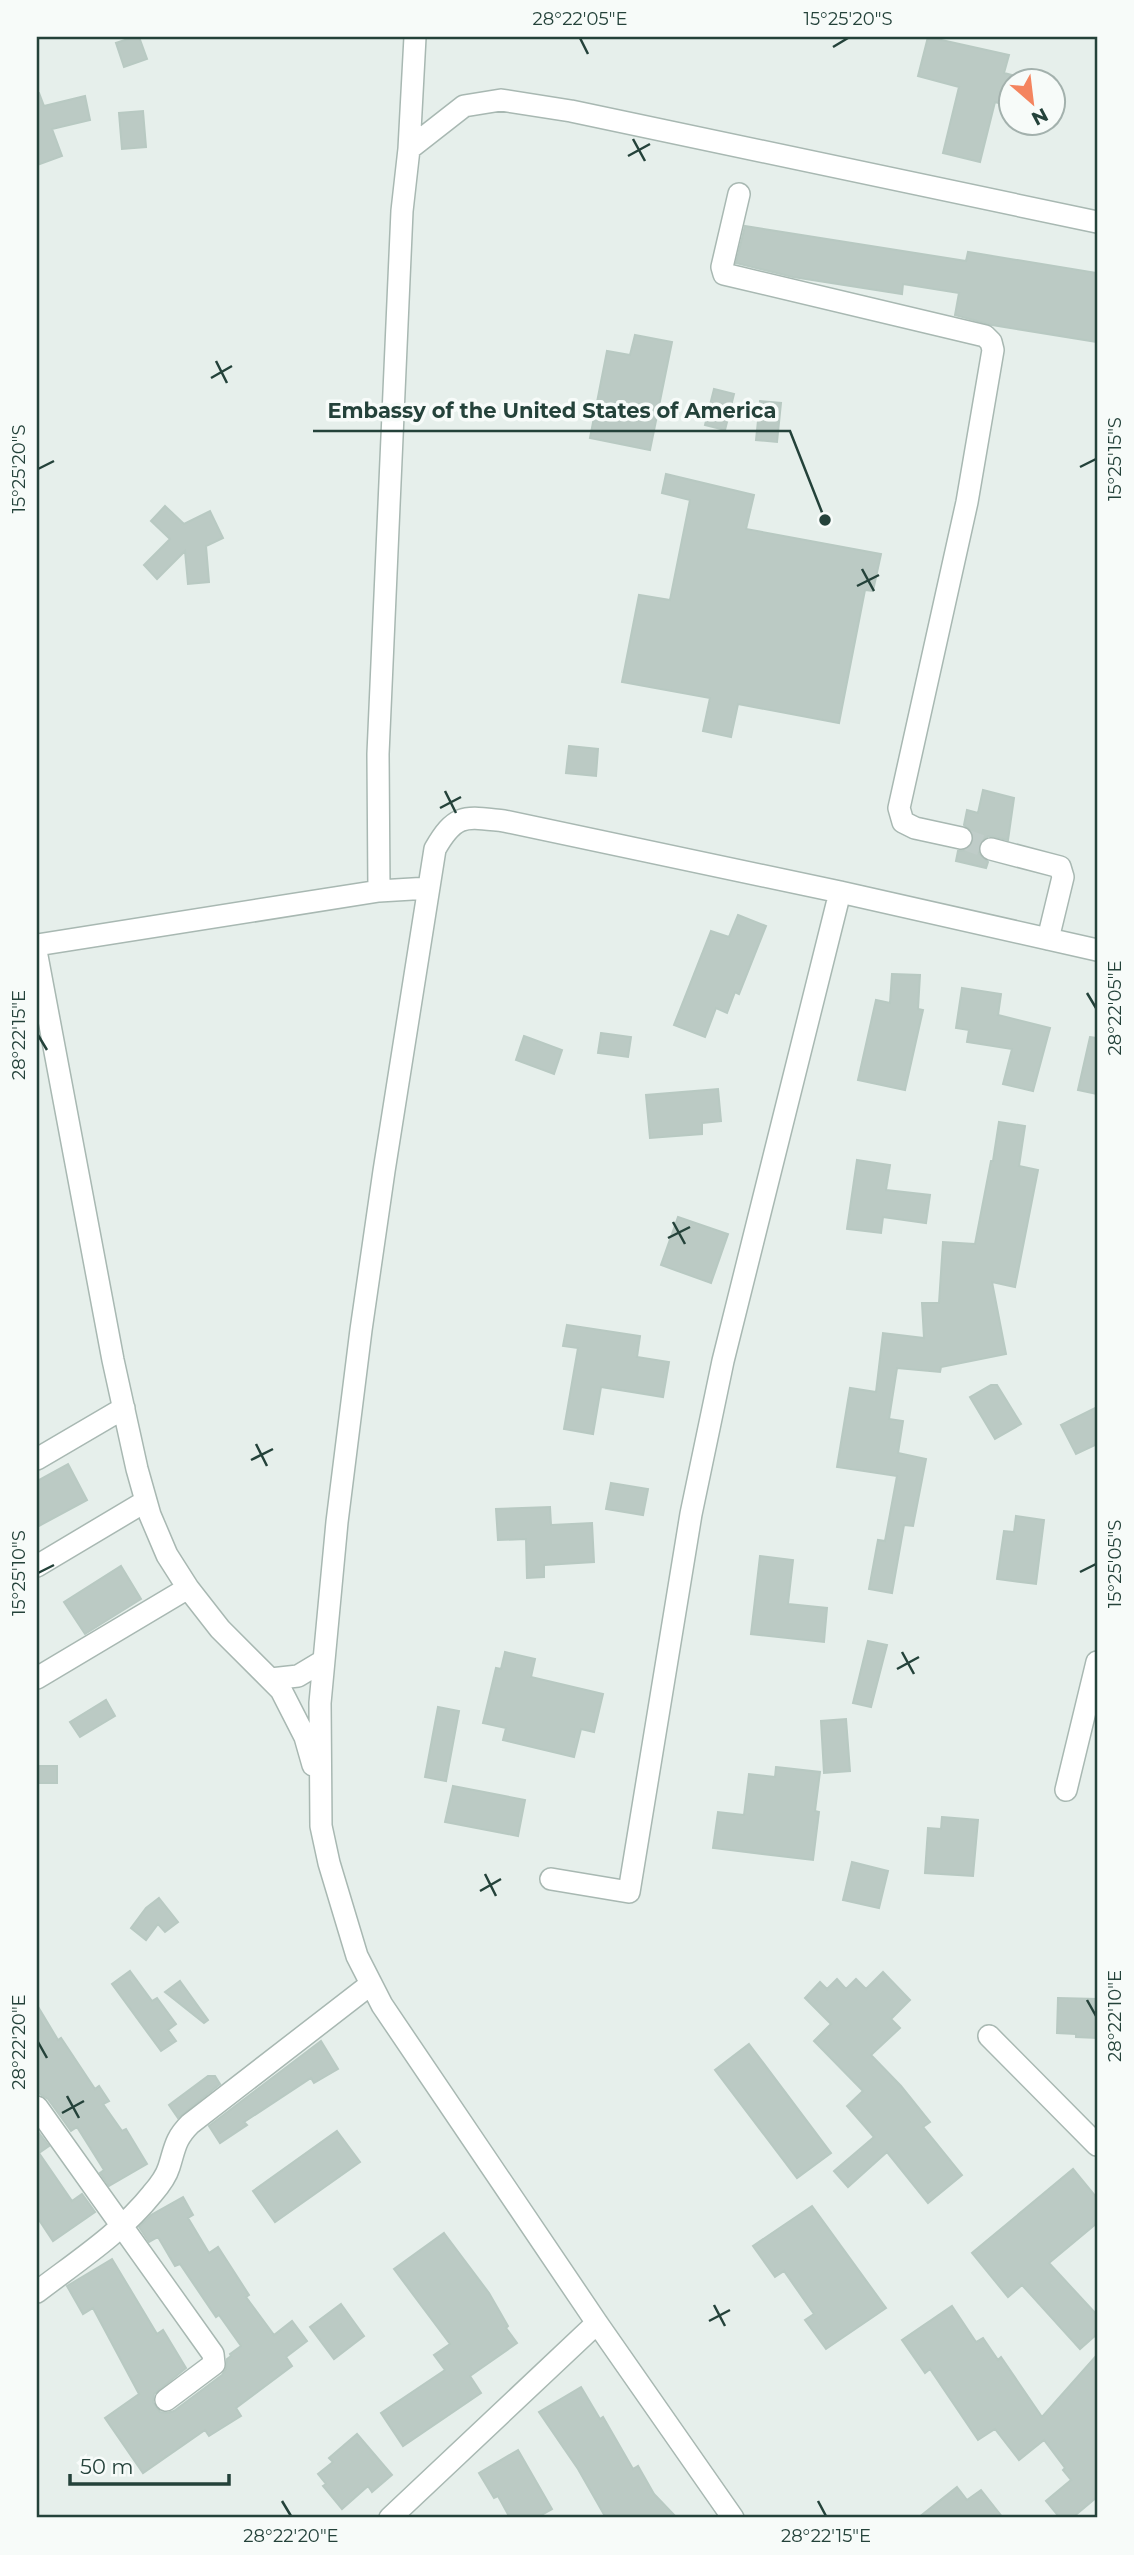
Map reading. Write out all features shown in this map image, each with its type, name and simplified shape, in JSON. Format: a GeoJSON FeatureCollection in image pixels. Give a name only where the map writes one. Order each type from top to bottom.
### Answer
{"type":"FeatureCollection","features":[{"type":"Feature","properties":{"kind":"street"},"geometry":{"type":"LineString","coordinates":[[379,891],[378,754],[402,211],[409,149],[415,37]]}},
{"type":"Feature","properties":{"kind":"street"},"geometry":{"type":"LineString","coordinates":[[409,149],[464,106],[500,100],[571,111],[1097,222]]}},
{"type":"Feature","properties":{"kind":"street"},"geometry":{"type":"LineString","coordinates":[[739,194],[722,267],[724,274],[985,336],[991,342],[993,350],[967,502],[899,808],[903,822],[915,828],[961,838]]}},
{"type":"Feature","properties":{"kind":"street"},"geometry":{"type":"LineString","coordinates":[[733,2518],[409,2046],[371,1984],[357,1956],[329,1863],[321,1826],[320,1703],[337,1522],[384,1171],[435,849],[445,832],[456,821],[474,818],[504,821],[1097,950]]}},
{"type":"Feature","properties":{"kind":"street"},"geometry":{"type":"LineString","coordinates":[[991,849],[1060,867],[1063,877],[1048,939]]}},
{"type":"Feature","properties":{"kind":"street"},"geometry":{"type":"LineString","coordinates":[[37,945],[379,891],[429,888]]}},
{"type":"Feature","properties":{"kind":"street"},"geometry":{"type":"LineString","coordinates":[[551,1879],[629,1892],[691,1514],[723,1361],[840,892]]}},
{"type":"Feature","properties":{"kind":"street"},"geometry":{"type":"LineString","coordinates":[[37,956],[39,978],[136,1469],[146,1501],[167,1555],[188,1588],[220,1629],[271,1679],[287,1700],[305,1737],[320,1787]]}},
{"type":"Feature","properties":{"kind":"street"},"geometry":{"type":"LineString","coordinates":[[37,1459],[124,1408]]}},
{"type":"Feature","properties":{"kind":"street"},"geometry":{"type":"LineString","coordinates":[[37,1566],[146,1501]]}},
{"type":"Feature","properties":{"kind":"street"},"geometry":{"type":"LineString","coordinates":[[37,1678],[188,1588]]}},
{"type":"Feature","properties":{"kind":"street"},"geometry":{"type":"LineString","coordinates":[[271,1679],[298,1676],[324,1661]]}},
{"type":"Feature","properties":{"kind":"street"},"geometry":{"type":"LineString","coordinates":[[1066,1790],[1097,1662]]}},
{"type":"Feature","properties":{"kind":"street"},"geometry":{"type":"LineString","coordinates":[[37,2292],[122,2226],[163,2179],[180,2133],[371,1984]]}},
{"type":"Feature","properties":{"kind":"street"},"geometry":{"type":"LineString","coordinates":[[989,2036],[1097,2145]]}},
{"type":"Feature","properties":{"kind":"street"},"geometry":{"type":"LineString","coordinates":[[37,2107],[215,2359],[214,2364],[166,2400]]}},
{"type":"Feature","properties":{"kind":"street"},"geometry":{"type":"LineString","coordinates":[[390,2518],[597,2323]]}},
{"type":"Feature","properties":{"kind":"building"},"geometry":{"type":"Polygon","coordinates":[[[139,37],[147,59],[124,67],[116,43],[139,37]]]}},
{"type":"Feature","properties":{"kind":"building"},"geometry":{"type":"Polygon","coordinates":[[[928,37],[1009,55],[1006,66],[998,66],[998,103],[995,102],[980,162],[943,153],[959,87],[918,76],[928,37]]]}},
{"type":"Feature","properties":{"kind":"building"},"geometry":{"type":"Polygon","coordinates":[[[37,93],[44,106],[85,96],[90,120],[52,129],[62,156],[37,165],[37,93]]]}},
{"type":"Feature","properties":{"kind":"building"},"geometry":{"type":"Polygon","coordinates":[[[143,111],[146,147],[122,149],[119,113],[143,111]]]}},
{"type":"Feature","properties":{"kind":"building"},"geometry":{"type":"Polygon","coordinates":[[[745,226],[966,261],[968,252],[1097,273],[1097,342],[992,325],[955,315],[959,293],[903,284],[902,294],[793,277],[736,263],[745,226]]]}},
{"type":"Feature","properties":{"kind":"building"},"geometry":{"type":"Polygon","coordinates":[[[635,335],[672,342],[650,450],[590,438],[607,351],[630,355],[635,335]]]}},
{"type":"Feature","properties":{"kind":"building"},"geometry":{"type":"Polygon","coordinates":[[[714,389],[734,394],[725,430],[705,425],[714,389]]]}},
{"type":"Feature","properties":{"kind":"building"},"geometry":{"type":"Polygon","coordinates":[[[760,401],[781,403],[777,442],[756,440],[760,401]]]}},
{"type":"Feature","properties":{"kind":"building"},"geometry":{"type":"Polygon","coordinates":[[[666,474],[754,495],[746,529],[881,554],[873,591],[865,590],[839,723],[738,704],[731,737],[703,731],[710,698],[622,682],[639,595],[670,600],[690,500],[662,493],[666,474]]]}},
{"type":"Feature","properties":{"kind":"building"},"geometry":{"type":"Polygon","coordinates":[[[165,506],[184,524],[210,511],[223,538],[206,546],[209,582],[188,584],[185,551],[157,579],[144,565],[170,539],[151,521],[165,506]]]}},
{"type":"Feature","properties":{"kind":"building"},"geometry":{"type":"Polygon","coordinates":[[[569,746],[598,749],[596,776],[566,773],[569,746]]]}},
{"type":"Feature","properties":{"kind":"building"},"geometry":{"type":"Polygon","coordinates":[[[983,790],[1014,798],[1008,840],[988,836],[979,845],[979,853],[988,862],[986,868],[956,861],[958,851],[966,850],[974,841],[973,833],[964,825],[967,810],[978,813],[983,790]]]}},
{"type":"Feature","properties":{"kind":"building"},"geometry":{"type":"Polygon","coordinates":[[[738,915],[766,926],[739,994],[735,992],[727,1013],[716,1008],[705,1037],[674,1025],[711,931],[729,937],[738,915]]]}},
{"type":"Feature","properties":{"kind":"building"},"geometry":{"type":"Polygon","coordinates":[[[892,974],[920,975],[918,1009],[923,1010],[905,1090],[858,1080],[876,1000],[890,1003],[892,974]]]}},
{"type":"Feature","properties":{"kind":"building"},"geometry":{"type":"Polygon","coordinates":[[[962,988],[1001,994],[998,1015],[1050,1028],[1033,1091],[1003,1084],[1012,1049],[967,1042],[969,1030],[956,1028],[962,988]]]}},
{"type":"Feature","properties":{"kind":"building"},"geometry":{"type":"Polygon","coordinates":[[[601,1033],[631,1037],[628,1057],[598,1053],[601,1033]]]}},
{"type":"Feature","properties":{"kind":"building"},"geometry":{"type":"Polygon","coordinates":[[[524,1036],[562,1050],[554,1074],[516,1060],[524,1036]]]}},
{"type":"Feature","properties":{"kind":"building"},"geometry":{"type":"Polygon","coordinates":[[[1090,1037],[1097,1038],[1097,1094],[1078,1090],[1090,1037]]]}},
{"type":"Feature","properties":{"kind":"building"},"geometry":{"type":"Polygon","coordinates":[[[718,1089],[721,1121],[702,1123],[702,1134],[650,1138],[646,1095],[718,1089]]]}},
{"type":"Feature","properties":{"kind":"building"},"geometry":{"type":"Polygon","coordinates":[[[999,1122],[1025,1126],[1019,1166],[1038,1170],[1015,1287],[992,1282],[1006,1354],[941,1367],[940,1372],[897,1368],[889,1419],[903,1421],[898,1453],[926,1459],[913,1526],[904,1525],[892,1593],[869,1589],[878,1540],[885,1541],[897,1476],[837,1467],[850,1388],[876,1392],[883,1333],[924,1338],[922,1303],[939,1303],[943,1242],[975,1244],[999,1122]]]}},
{"type":"Feature","properties":{"kind":"building"},"geometry":{"type":"Polygon","coordinates":[[[857,1160],[890,1165],[886,1190],[930,1195],[926,1223],[883,1217],[881,1233],[847,1229],[857,1160]]]}},
{"type":"Feature","properties":{"kind":"building"},"geometry":{"type":"Polygon","coordinates":[[[678,1217],[728,1234],[711,1283],[661,1265],[678,1217]]]}},
{"type":"Feature","properties":{"kind":"building"},"geometry":{"type":"Polygon","coordinates":[[[567,1325],[640,1336],[637,1357],[669,1362],[663,1397],[601,1387],[593,1434],[564,1429],[578,1348],[563,1346],[567,1325]]]}},
{"type":"Feature","properties":{"kind":"building"},"geometry":{"type":"Polygon","coordinates":[[[991,1385],[997,1385],[1021,1424],[995,1439],[970,1397],[991,1385]]]}},
{"type":"Feature","properties":{"kind":"building"},"geometry":{"type":"Polygon","coordinates":[[[1097,1407],[1097,1444],[1076,1454],[1061,1425],[1097,1407]]]}},
{"type":"Feature","properties":{"kind":"building"},"geometry":{"type":"Polygon","coordinates":[[[68,1464],[87,1500],[37,1527],[37,1481],[68,1464]]]}},
{"type":"Feature","properties":{"kind":"building"},"geometry":{"type":"Polygon","coordinates":[[[611,1483],[648,1489],[643,1515],[606,1509],[611,1483]]]}},
{"type":"Feature","properties":{"kind":"building"},"geometry":{"type":"Polygon","coordinates":[[[550,1507],[551,1525],[592,1523],[594,1562],[544,1565],[544,1577],[527,1578],[526,1539],[498,1540],[496,1509],[550,1507]]]}},
{"type":"Feature","properties":{"kind":"building"},"geometry":{"type":"Polygon","coordinates":[[[1016,1516],[1044,1520],[1036,1584],[997,1579],[1004,1531],[1014,1532],[1016,1516]]]}},
{"type":"Feature","properties":{"kind":"building"},"geometry":{"type":"Polygon","coordinates":[[[760,1556],[793,1560],[788,1604],[827,1608],[824,1642],[751,1634],[760,1556]]]}},
{"type":"Feature","properties":{"kind":"building"},"geometry":{"type":"Polygon","coordinates":[[[121,1566],[141,1599],[85,1634],[64,1602],[121,1566]]]}},
{"type":"Feature","properties":{"kind":"building"},"geometry":{"type":"Polygon","coordinates":[[[868,1641],[887,1645],[871,1707],[853,1703],[868,1641]]]}},
{"type":"Feature","properties":{"kind":"building"},"geometry":{"type":"Polygon","coordinates":[[[505,1652],[535,1659],[531,1677],[603,1694],[594,1732],[581,1729],[574,1757],[503,1740],[506,1728],[483,1723],[496,1668],[501,1669],[505,1652]]]}},
{"type":"Feature","properties":{"kind":"building"},"geometry":{"type":"Polygon","coordinates":[[[106,1700],[115,1716],[80,1737],[70,1722],[106,1700]]]}},
{"type":"Feature","properties":{"kind":"building"},"geometry":{"type":"Polygon","coordinates":[[[438,1707],[459,1711],[446,1781],[425,1777],[438,1707]]]}},
{"type":"Feature","properties":{"kind":"building"},"geometry":{"type":"Polygon","coordinates":[[[846,1719],[850,1771],[824,1773],[821,1721],[846,1719]]]}},
{"type":"Feature","properties":{"kind":"building"},"geometry":{"type":"Polygon","coordinates":[[[37,1766],[57,1766],[57,1783],[37,1783],[37,1766]]]}},
{"type":"Feature","properties":{"kind":"building"},"geometry":{"type":"Polygon","coordinates":[[[776,1767],[820,1772],[815,1811],[819,1812],[813,1860],[713,1848],[718,1812],[744,1815],[749,1774],[775,1777],[776,1767]]]}},
{"type":"Feature","properties":{"kind":"building"},"geometry":{"type":"Polygon","coordinates":[[[453,1786],[525,1800],[518,1836],[445,1822],[453,1786]]]}},
{"type":"Feature","properties":{"kind":"building"},"geometry":{"type":"Polygon","coordinates":[[[942,1817],[978,1820],[973,1876],[925,1873],[928,1828],[941,1829],[942,1817]]]}},
{"type":"Feature","properties":{"kind":"building"},"geometry":{"type":"Polygon","coordinates":[[[852,1862],[888,1871],[879,1908],[843,1900],[852,1862]]]}},
{"type":"Feature","properties":{"kind":"building"},"geometry":{"type":"Polygon","coordinates":[[[159,1898],[178,1922],[165,1932],[158,1924],[146,1940],[131,1928],[146,1908],[159,1898]]]}},
{"type":"Feature","properties":{"kind":"building"},"geometry":{"type":"Polygon","coordinates":[[[130,1971],[152,2001],[157,1998],[176,2024],[168,2030],[176,2041],[161,2051],[112,1984],[130,1971]]]}},
{"type":"Feature","properties":{"kind":"building"},"geometry":{"type":"Polygon","coordinates":[[[883,1972],[910,2000],[891,2019],[900,2028],[871,2055],[930,2122],[923,2127],[962,2175],[928,2203],[887,2152],[848,2187],[834,2171],[874,2137],[847,2106],[863,2091],[814,2041],[831,2024],[805,1998],[820,1982],[827,1989],[837,1979],[846,1989],[856,1979],[866,1989],[883,1972]]]}},
{"type":"Feature","properties":{"kind":"building"},"geometry":{"type":"Polygon","coordinates":[[[180,1981],[208,2020],[204,2023],[165,1992],[180,1981]]]}},
{"type":"Feature","properties":{"kind":"building"},"geometry":{"type":"Polygon","coordinates":[[[1058,1998],[1097,1999],[1097,2038],[1057,2033],[1058,1998]]]}},
{"type":"Feature","properties":{"kind":"building"},"geometry":{"type":"Polygon","coordinates":[[[37,2005],[58,2040],[61,2038],[95,2089],[99,2086],[109,2101],[103,2104],[122,2131],[126,2129],[147,2164],[109,2186],[100,2173],[104,2170],[77,2127],[71,2131],[48,2099],[37,2092],[37,2005]]]}},
{"type":"Feature","properties":{"kind":"building"},"geometry":{"type":"Polygon","coordinates":[[[321,2041],[338,2069],[314,2083],[311,2078],[244,2122],[247,2125],[220,2143],[209,2126],[321,2041]]]}},
{"type":"Feature","properties":{"kind":"building"},"geometry":{"type":"Polygon","coordinates":[[[749,2044],[831,2153],[797,2178],[715,2070],[749,2044]]]}},
{"type":"Feature","properties":{"kind":"building"},"geometry":{"type":"Polygon","coordinates":[[[208,2076],[215,2076],[220,2084],[178,2118],[169,2105],[208,2076]]]}},
{"type":"Feature","properties":{"kind":"building"},"geometry":{"type":"Polygon","coordinates":[[[337,2131],[360,2162],[275,2222],[253,2191],[337,2131]]]}},
{"type":"Feature","properties":{"kind":"building"},"geometry":{"type":"Polygon","coordinates":[[[39,2133],[49,2146],[39,2153],[72,2201],[82,2194],[95,2212],[53,2241],[37,2217],[39,2133]]]}},
{"type":"Feature","properties":{"kind":"building"},"geometry":{"type":"Polygon","coordinates":[[[1073,2169],[1097,2198],[1097,2223],[1049,2263],[1097,2315],[1097,2334],[1080,2349],[1022,2285],[1008,2297],[972,2253],[1073,2169]]]}},
{"type":"Feature","properties":{"kind":"building"},"geometry":{"type":"Polygon","coordinates":[[[183,2197],[193,2215],[188,2218],[209,2253],[218,2247],[249,2295],[246,2297],[274,2335],[292,2321],[307,2341],[286,2357],[292,2366],[236,2408],[241,2416],[209,2436],[205,2430],[143,2473],[105,2418],[139,2394],[93,2308],[83,2314],[67,2286],[112,2259],[157,2334],[163,2330],[186,2368],[154,2394],[153,2402],[160,2412],[174,2411],[222,2375],[230,2354],[241,2346],[219,2315],[216,2317],[180,2264],[175,2266],[158,2237],[149,2242],[139,2227],[151,2215],[183,2197]]]}},
{"type":"Feature","properties":{"kind":"building"},"geometry":{"type":"Polygon","coordinates":[[[812,2206],[886,2308],[826,2349],[805,2320],[814,2314],[784,2271],[775,2277],[753,2246],[812,2206]]]}},
{"type":"Feature","properties":{"kind":"building"},"geometry":{"type":"Polygon","coordinates":[[[444,2233],[489,2293],[508,2326],[506,2328],[517,2343],[470,2376],[481,2393],[403,2446],[381,2413],[445,2370],[434,2355],[450,2344],[394,2269],[444,2233]]]}},
{"type":"Feature","properties":{"kind":"building"},"geometry":{"type":"Polygon","coordinates":[[[341,2304],[364,2336],[334,2359],[310,2327],[341,2304]]]}},
{"type":"Feature","properties":{"kind":"building"},"geometry":{"type":"Polygon","coordinates":[[[952,2306],[976,2342],[983,2338],[998,2360],[1001,2357],[1042,2417],[1097,2355],[1097,2497],[1072,2518],[1060,2518],[1046,2501],[1071,2480],[1044,2440],[1019,2460],[995,2429],[978,2440],[930,2369],[925,2373],[902,2340],[952,2306]]]}},
{"type":"Feature","properties":{"kind":"building"},"geometry":{"type":"Polygon","coordinates":[[[581,2387],[600,2419],[603,2417],[633,2469],[638,2466],[654,2494],[677,2518],[606,2518],[578,2469],[539,2412],[581,2387]]]}},
{"type":"Feature","properties":{"kind":"building"},"geometry":{"type":"Polygon","coordinates":[[[357,2434],[392,2475],[372,2492],[368,2486],[342,2509],[323,2486],[326,2484],[318,2474],[333,2462],[329,2458],[357,2434]]]}},
{"type":"Feature","properties":{"kind":"building"},"geometry":{"type":"Polygon","coordinates":[[[518,2450],[552,2509],[536,2518],[510,2518],[498,2496],[494,2498],[479,2473],[518,2450]]]}},
{"type":"Feature","properties":{"kind":"building"},"geometry":{"type":"Polygon","coordinates":[[[957,2487],[967,2500],[981,2490],[1003,2518],[918,2518],[957,2487]]]}},
{"type":"Feature","properties":{"kind":"tunnel"},"geometry":{"type":"LineString","coordinates":[[961,838],[991,849]]}},
{"type":"Feature","properties":{"kind":"place","name":"Embassy of the United States of America"},"geometry":{"type":"Point","coordinates":[825,520]}}]}
